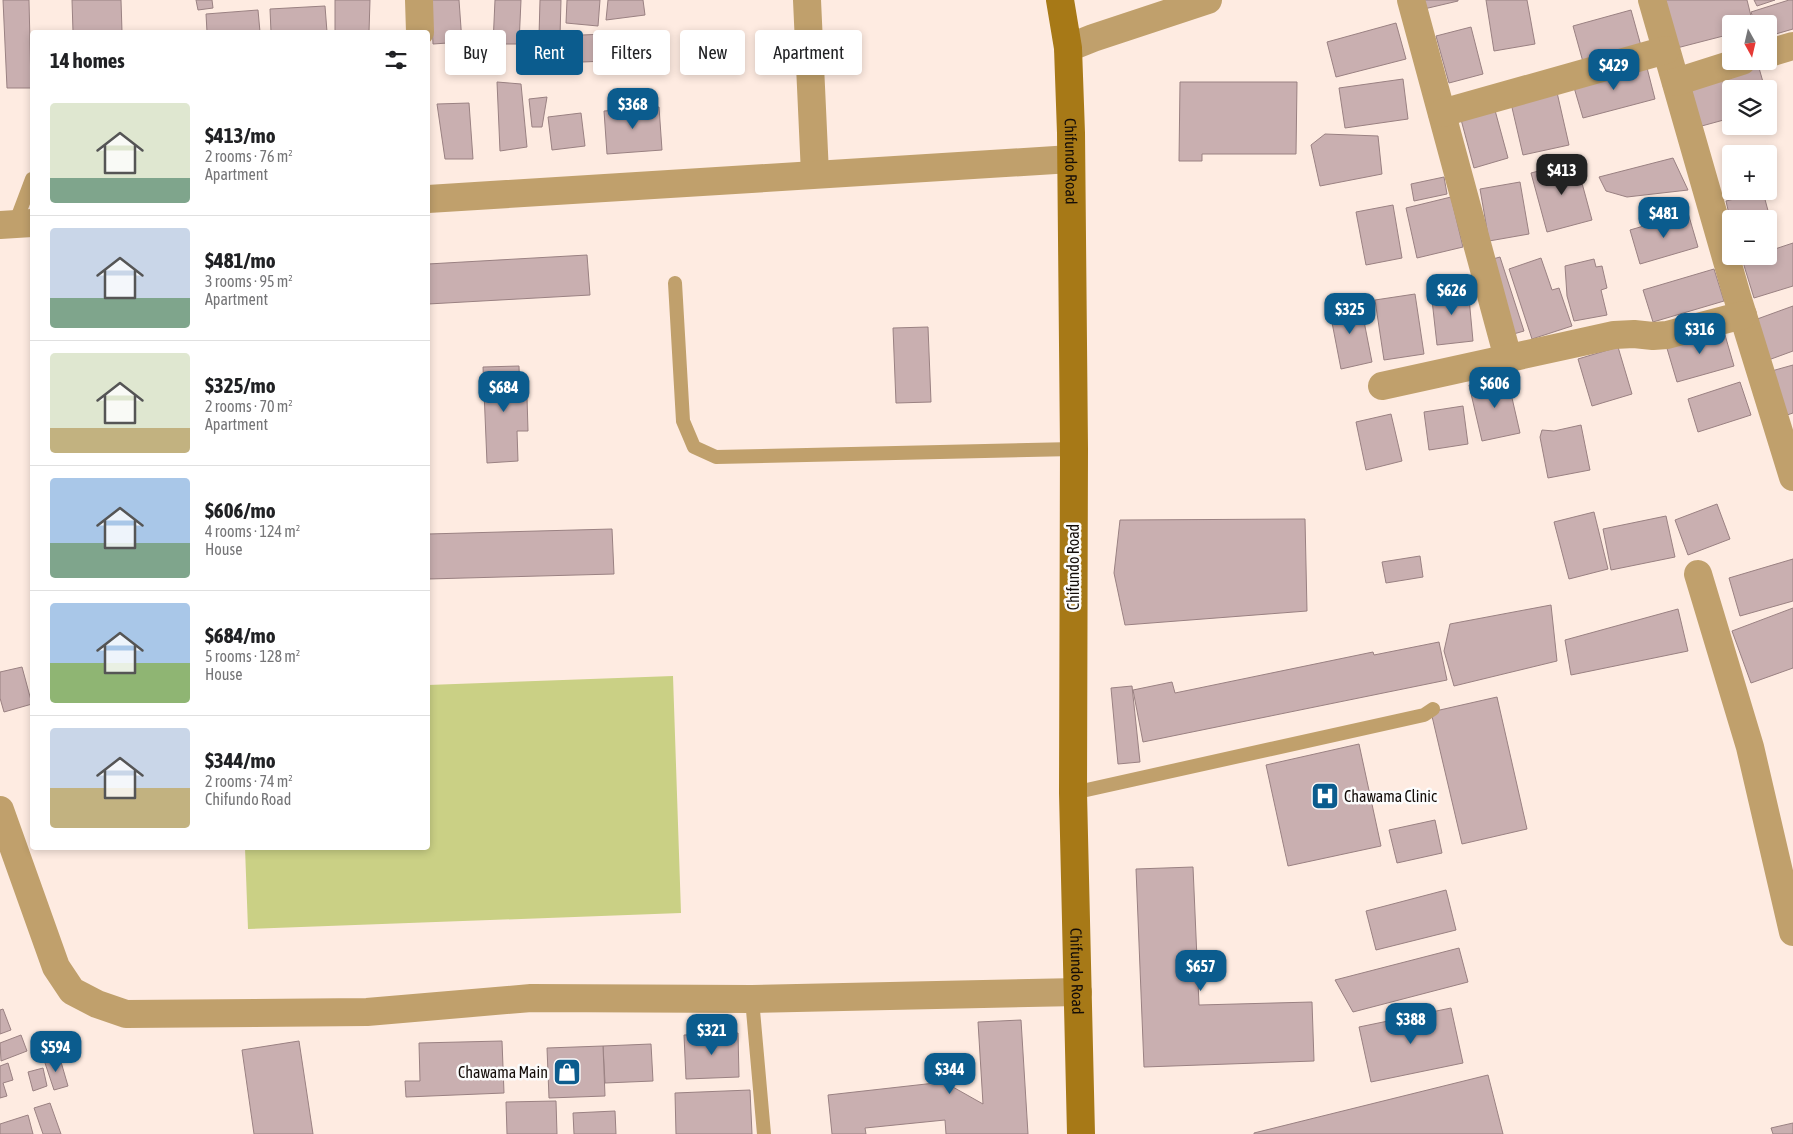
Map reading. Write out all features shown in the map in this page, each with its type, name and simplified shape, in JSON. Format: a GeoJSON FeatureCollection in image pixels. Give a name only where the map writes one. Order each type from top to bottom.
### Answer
{"type":"FeatureCollection","features":[{"type":"Feature","properties":{"kind":"street"},"geometry":{"type":"LineString","coordinates":[[419,0],[420,30]]}},
{"type":"Feature","properties":{"kind":"street"},"geometry":{"type":"LineString","coordinates":[[807,0],[816,174]]}},
{"type":"Feature","properties":{"kind":"street","name":"Chifundo Road"},"geometry":{"type":"LineString","coordinates":[[1060,0],[1068,48],[1071,159],[1074,449],[1073,793],[1081,1134]]}},
{"type":"Feature","properties":{"kind":"street"},"geometry":{"type":"LineString","coordinates":[[1068,48],[1208,0]]}},
{"type":"Feature","properties":{"kind":"street"},"geometry":{"type":"LineString","coordinates":[[1411,0],[1508,358]]}},
{"type":"Feature","properties":{"kind":"street"},"geometry":{"type":"LineString","coordinates":[[1652,0],[1743,314],[1791,464]]}},
{"type":"Feature","properties":{"kind":"street"},"geometry":{"type":"LineString","coordinates":[[1778,50],[1793,46]]}},
{"type":"Feature","properties":{"kind":"street"},"geometry":{"type":"LineString","coordinates":[[1442,114],[1666,50]]}},
{"type":"Feature","properties":{"kind":"street"},"geometry":{"type":"LineString","coordinates":[[1676,82],[1722,67]]}},
{"type":"Feature","properties":{"kind":"street"},"geometry":{"type":"LineString","coordinates":[[430,199],[1071,159]]}},
{"type":"Feature","properties":{"kind":"street"},"geometry":{"type":"LineString","coordinates":[[1382,386],[1614,335],[1667,335],[1743,314]]}},
{"type":"Feature","properties":{"kind":"street"},"geometry":{"type":"LineString","coordinates":[[1698,574],[1750,747],[1793,932]]}},
{"type":"Feature","properties":{"kind":"street"},"geometry":{"type":"LineString","coordinates":[[0,810],[56,967],[72,991],[97,1004],[126,1014],[367,1012],[530,998],[752,999],[1078,992]]}},
{"type":"Feature","properties":{"kind":"lane"},"geometry":{"type":"LineString","coordinates":[[16,224],[30,185]]}},
{"type":"Feature","properties":{"kind":"lane"},"geometry":{"type":"LineString","coordinates":[[675,283],[683,421],[694,447],[716,456],[1074,449]]}},
{"type":"Feature","properties":{"kind":"lane"},"geometry":{"type":"LineString","coordinates":[[1073,793],[1424,715],[1432,709]]}},
{"type":"Feature","properties":{"kind":"lane"},"geometry":{"type":"LineString","coordinates":[[752,999],[764,1134]]}},
{"type":"Feature","properties":{"kind":"green space"},"geometry":{"type":"Polygon","coordinates":[[[673,676],[681,913],[248,929],[245,850],[430,850],[430,685],[673,676]]]}},
{"type":"Feature","properties":{"kind":"building"},"geometry":{"type":"Polygon","coordinates":[[[3,0],[29,0],[30,88],[7,88],[3,0]]]}},
{"type":"Feature","properties":{"kind":"building"},"geometry":{"type":"Polygon","coordinates":[[[72,0],[121,0],[122,30],[73,30],[72,0]]]}},
{"type":"Feature","properties":{"kind":"building"},"geometry":{"type":"Polygon","coordinates":[[[196,0],[212,0],[213,8],[198,10],[196,0]]]}},
{"type":"Feature","properties":{"kind":"building"},"geometry":{"type":"Polygon","coordinates":[[[335,0],[370,0],[369,30],[335,30],[335,0]]]}},
{"type":"Feature","properties":{"kind":"building"},"geometry":{"type":"Polygon","coordinates":[[[431,0],[459,0],[461,30],[445,30],[445,43],[433,44],[431,0]]]}},
{"type":"Feature","properties":{"kind":"building"},"geometry":{"type":"Polygon","coordinates":[[[495,0],[521,0],[520,30],[516,30],[516,44],[506,44],[506,30],[494,30],[495,0]]]}},
{"type":"Feature","properties":{"kind":"building"},"geometry":{"type":"Polygon","coordinates":[[[540,0],[561,0],[560,30],[539,30],[540,0]]]}},
{"type":"Feature","properties":{"kind":"building"},"geometry":{"type":"Polygon","coordinates":[[[567,0],[600,0],[598,26],[566,23],[567,0]]]}},
{"type":"Feature","properties":{"kind":"building"},"geometry":{"type":"Polygon","coordinates":[[[608,0],[643,0],[645,15],[606,20],[608,0]]]}},
{"type":"Feature","properties":{"kind":"building"},"geometry":{"type":"Polygon","coordinates":[[[1422,0],[1458,0],[1458,1],[1424,9],[1422,0]]]}},
{"type":"Feature","properties":{"kind":"building"},"geometry":{"type":"Polygon","coordinates":[[[1486,0],[1527,0],[1535,44],[1494,51],[1486,0]]]}},
{"type":"Feature","properties":{"kind":"building"},"geometry":{"type":"Polygon","coordinates":[[[1664,0],[1747,0],[1751,15],[1722,15],[1722,36],[1669,50],[1664,0]]]}},
{"type":"Feature","properties":{"kind":"building"},"geometry":{"type":"Polygon","coordinates":[[[1754,0],[1775,0],[1757,6],[1754,0]]]}},
{"type":"Feature","properties":{"kind":"building"},"geometry":{"type":"Polygon","coordinates":[[[1793,0],[1793,29],[1778,33],[1778,15],[1752,15],[1751,12],[1793,0]]]}},
{"type":"Feature","properties":{"kind":"building"},"geometry":{"type":"Polygon","coordinates":[[[325,6],[327,30],[271,30],[270,9],[325,6]]]}},
{"type":"Feature","properties":{"kind":"building"},"geometry":{"type":"Polygon","coordinates":[[[258,10],[260,30],[207,30],[206,14],[258,10]]]}},
{"type":"Feature","properties":{"kind":"building"},"geometry":{"type":"Polygon","coordinates":[[[1631,10],[1641,46],[1583,62],[1573,26],[1631,10]]]}},
{"type":"Feature","properties":{"kind":"building"},"geometry":{"type":"Polygon","coordinates":[[[1396,23],[1406,59],[1336,77],[1327,42],[1396,23]]]}},
{"type":"Feature","properties":{"kind":"building"},"geometry":{"type":"Polygon","coordinates":[[[1471,27],[1483,74],[1449,83],[1436,36],[1471,27]]]}},
{"type":"Feature","properties":{"kind":"building"},"geometry":{"type":"Polygon","coordinates":[[[583,35],[593,35],[593,62],[583,62],[583,35]]]}},
{"type":"Feature","properties":{"kind":"building"},"geometry":{"type":"Polygon","coordinates":[[[1646,64],[1655,99],[1583,118],[1573,84],[1646,64]]]}},
{"type":"Feature","properties":{"kind":"building"},"geometry":{"type":"Polygon","coordinates":[[[1725,70],[1760,70],[1762,80],[1722,80],[1722,120],[1698,127],[1685,81],[1725,70]]]}},
{"type":"Feature","properties":{"kind":"building"},"geometry":{"type":"Polygon","coordinates":[[[1403,79],[1408,119],[1345,128],[1339,88],[1403,79]]]}},
{"type":"Feature","properties":{"kind":"building"},"geometry":{"type":"Polygon","coordinates":[[[497,82],[521,84],[527,147],[500,151],[497,82]]]}},
{"type":"Feature","properties":{"kind":"building"},"geometry":{"type":"Polygon","coordinates":[[[1180,82],[1297,82],[1296,154],[1202,154],[1202,161],[1179,161],[1180,82]]]}},
{"type":"Feature","properties":{"kind":"building"},"geometry":{"type":"Polygon","coordinates":[[[1556,88],[1569,145],[1523,155],[1510,99],[1556,88]]]}},
{"type":"Feature","properties":{"kind":"building"},"geometry":{"type":"Polygon","coordinates":[[[547,97],[542,127],[532,127],[529,99],[547,97]]]}},
{"type":"Feature","properties":{"kind":"building"},"geometry":{"type":"Polygon","coordinates":[[[469,103],[473,159],[445,159],[437,104],[469,103]]]}},
{"type":"Feature","properties":{"kind":"building"},"geometry":{"type":"Polygon","coordinates":[[[1493,103],[1508,158],[1474,168],[1459,112],[1493,103]]]}},
{"type":"Feature","properties":{"kind":"building"},"geometry":{"type":"Polygon","coordinates":[[[659,107],[662,150],[607,154],[604,111],[659,107]]]}},
{"type":"Feature","properties":{"kind":"building"},"geometry":{"type":"Polygon","coordinates":[[[581,113],[585,146],[552,150],[548,117],[581,113]]]}},
{"type":"Feature","properties":{"kind":"building"},"geometry":{"type":"Polygon","coordinates":[[[1325,134],[1378,136],[1382,174],[1320,186],[1311,145],[1325,134]]]}},
{"type":"Feature","properties":{"kind":"building"},"geometry":{"type":"Polygon","coordinates":[[[1673,158],[1688,190],[1627,197],[1606,191],[1599,177],[1673,158]]]}},
{"type":"Feature","properties":{"kind":"building"},"geometry":{"type":"Polygon","coordinates":[[[1576,161],[1592,220],[1547,232],[1531,173],[1576,161]]]}},
{"type":"Feature","properties":{"kind":"building"},"geometry":{"type":"Polygon","coordinates":[[[1444,177],[1447,194],[1414,201],[1411,184],[1444,177]]]}},
{"type":"Feature","properties":{"kind":"building"},"geometry":{"type":"Polygon","coordinates":[[[1520,182],[1529,234],[1489,241],[1480,189],[1520,182]]]}},
{"type":"Feature","properties":{"kind":"building"},"geometry":{"type":"Polygon","coordinates":[[[1451,197],[1463,247],[1417,258],[1406,208],[1451,197]]]}},
{"type":"Feature","properties":{"kind":"building"},"geometry":{"type":"Polygon","coordinates":[[[1765,200],[1768,210],[1728,210],[1726,201],[1765,200]]]}},
{"type":"Feature","properties":{"kind":"building"},"geometry":{"type":"Polygon","coordinates":[[[1393,205],[1402,258],[1366,265],[1356,212],[1393,205]]]}},
{"type":"Feature","properties":{"kind":"building"},"geometry":{"type":"Polygon","coordinates":[[[1688,213],[1698,247],[1640,264],[1630,230],[1688,213]]]}},
{"type":"Feature","properties":{"kind":"building"},"geometry":{"type":"Polygon","coordinates":[[[1793,243],[1793,286],[1754,298],[1744,265],[1777,265],[1777,248],[1793,243]]]}},
{"type":"Feature","properties":{"kind":"building"},"geometry":{"type":"Polygon","coordinates":[[[587,255],[590,295],[430,304],[430,264],[587,255]]]}},
{"type":"Feature","properties":{"kind":"building"},"geometry":{"type":"Polygon","coordinates":[[[1500,257],[1524,331],[1510,335],[1486,261],[1500,257]]]}},
{"type":"Feature","properties":{"kind":"building"},"geometry":{"type":"Polygon","coordinates":[[[1541,258],[1552,290],[1559,288],[1572,326],[1532,339],[1509,269],[1541,258]]]}},
{"type":"Feature","properties":{"kind":"building"},"geometry":{"type":"Polygon","coordinates":[[[1594,259],[1596,267],[1602,266],[1607,288],[1601,290],[1607,315],[1574,321],[1567,296],[1565,266],[1594,259]]]}},
{"type":"Feature","properties":{"kind":"building"},"geometry":{"type":"Polygon","coordinates":[[[1714,269],[1724,301],[1653,322],[1643,290],[1714,269]]]}},
{"type":"Feature","properties":{"kind":"building"},"geometry":{"type":"Polygon","coordinates":[[[1468,287],[1473,341],[1437,345],[1431,291],[1468,287]]]}},
{"type":"Feature","properties":{"kind":"building"},"geometry":{"type":"Polygon","coordinates":[[[1415,294],[1424,354],[1384,360],[1375,300],[1415,294]]]}},
{"type":"Feature","properties":{"kind":"building"},"geometry":{"type":"Polygon","coordinates":[[[1360,301],[1372,362],[1341,369],[1329,307],[1360,301]]]}},
{"type":"Feature","properties":{"kind":"building"},"geometry":{"type":"Polygon","coordinates":[[[1793,306],[1793,351],[1763,362],[1749,322],[1793,306]]]}},
{"type":"Feature","properties":{"kind":"building"},"geometry":{"type":"Polygon","coordinates":[[[928,327],[931,402],[896,403],[893,328],[928,327]]]}},
{"type":"Feature","properties":{"kind":"building"},"geometry":{"type":"Polygon","coordinates":[[[1723,328],[1734,366],[1677,382],[1666,345],[1723,328]]]}},
{"type":"Feature","properties":{"kind":"building"},"geometry":{"type":"Polygon","coordinates":[[[1618,347],[1632,394],[1592,406],[1578,359],[1618,347]]]}},
{"type":"Feature","properties":{"kind":"building"},"geometry":{"type":"Polygon","coordinates":[[[1793,365],[1793,413],[1781,417],[1768,372],[1793,365]]]}},
{"type":"Feature","properties":{"kind":"building"},"geometry":{"type":"Polygon","coordinates":[[[519,366],[520,397],[527,397],[528,431],[517,431],[518,461],[487,463],[483,367],[519,366]]]}},
{"type":"Feature","properties":{"kind":"building"},"geometry":{"type":"Polygon","coordinates":[[[1507,376],[1520,433],[1482,441],[1469,385],[1507,376]]]}},
{"type":"Feature","properties":{"kind":"building"},"geometry":{"type":"Polygon","coordinates":[[[1740,382],[1751,415],[1698,432],[1688,399],[1740,382]]]}},
{"type":"Feature","properties":{"kind":"building"},"geometry":{"type":"Polygon","coordinates":[[[1463,406],[1468,444],[1429,450],[1424,412],[1463,406]]]}},
{"type":"Feature","properties":{"kind":"building"},"geometry":{"type":"Polygon","coordinates":[[[1391,414],[1402,461],[1366,470],[1356,422],[1391,414]]]}},
{"type":"Feature","properties":{"kind":"building"},"geometry":{"type":"Polygon","coordinates":[[[1581,425],[1590,470],[1548,478],[1540,437],[1542,430],[1554,431],[1581,425]]]}},
{"type":"Feature","properties":{"kind":"building"},"geometry":{"type":"Polygon","coordinates":[[[1717,504],[1730,539],[1688,555],[1675,520],[1717,504]]]}},
{"type":"Feature","properties":{"kind":"building"},"geometry":{"type":"Polygon","coordinates":[[[1594,512],[1608,569],[1569,579],[1554,522],[1594,512]]]}},
{"type":"Feature","properties":{"kind":"building"},"geometry":{"type":"Polygon","coordinates":[[[1666,516],[1675,557],[1611,570],[1603,529],[1666,516]]]}},
{"type":"Feature","properties":{"kind":"building"},"geometry":{"type":"Polygon","coordinates":[[[1305,519],[1307,611],[1125,625],[1114,573],[1120,520],[1305,519]]]}},
{"type":"Feature","properties":{"kind":"building"},"geometry":{"type":"Polygon","coordinates":[[[612,529],[614,574],[430,579],[430,534],[612,529]]]}},
{"type":"Feature","properties":{"kind":"building"},"geometry":{"type":"Polygon","coordinates":[[[1420,556],[1423,577],[1386,583],[1382,562],[1420,556]]]}},
{"type":"Feature","properties":{"kind":"building"},"geometry":{"type":"Polygon","coordinates":[[[1793,559],[1793,601],[1740,616],[1729,578],[1793,559]]]}},
{"type":"Feature","properties":{"kind":"building"},"geometry":{"type":"Polygon","coordinates":[[[1551,605],[1557,661],[1454,686],[1444,651],[1450,624],[1551,605]]]}},
{"type":"Feature","properties":{"kind":"building"},"geometry":{"type":"Polygon","coordinates":[[[1793,608],[1793,668],[1751,683],[1732,631],[1793,608]]]}},
{"type":"Feature","properties":{"kind":"building"},"geometry":{"type":"Polygon","coordinates":[[[1678,609],[1688,651],[1571,675],[1565,640],[1678,609]]]}},
{"type":"Feature","properties":{"kind":"building"},"geometry":{"type":"Polygon","coordinates":[[[1439,642],[1447,680],[1143,742],[1133,690],[1172,682],[1175,693],[1373,652],[1374,655],[1439,642]]]}},
{"type":"Feature","properties":{"kind":"building"},"geometry":{"type":"Polygon","coordinates":[[[22,667],[30,697],[30,705],[4,712],[0,698],[0,672],[22,667]]]}},
{"type":"Feature","properties":{"kind":"building"},"geometry":{"type":"Polygon","coordinates":[[[1132,686],[1140,762],[1118,764],[1111,688],[1132,686]]]}},
{"type":"Feature","properties":{"kind":"building"},"geometry":{"type":"Polygon","coordinates":[[[1497,697],[1527,829],[1462,844],[1431,712],[1497,697]]]}},
{"type":"Feature","properties":{"kind":"building"},"geometry":{"type":"Polygon","coordinates":[[[1359,744],[1381,846],[1288,866],[1266,765],[1359,744]]]}},
{"type":"Feature","properties":{"kind":"building"},"geometry":{"type":"Polygon","coordinates":[[[1435,820],[1442,853],[1397,863],[1389,830],[1435,820]]]}},
{"type":"Feature","properties":{"kind":"building"},"geometry":{"type":"Polygon","coordinates":[[[1193,867],[1199,1005],[1312,1002],[1314,1061],[1144,1067],[1136,869],[1193,867]]]}},
{"type":"Feature","properties":{"kind":"building"},"geometry":{"type":"Polygon","coordinates":[[[1446,890],[1456,930],[1376,950],[1366,911],[1446,890]]]}},
{"type":"Feature","properties":{"kind":"building"},"geometry":{"type":"Polygon","coordinates":[[[1459,948],[1468,982],[1353,1012],[1335,980],[1459,948]]]}},
{"type":"Feature","properties":{"kind":"building"},"geometry":{"type":"Polygon","coordinates":[[[1451,1008],[1463,1063],[1371,1082],[1359,1027],[1451,1008]]]}},
{"type":"Feature","properties":{"kind":"building"},"geometry":{"type":"Polygon","coordinates":[[[3,1009],[11,1030],[0,1034],[0,1010],[3,1009]]]}},
{"type":"Feature","properties":{"kind":"building"},"geometry":{"type":"Polygon","coordinates":[[[1021,1020],[1028,1134],[946,1134],[945,1120],[865,1128],[866,1134],[832,1134],[828,1095],[944,1082],[983,1104],[978,1022],[1021,1020]]]}},
{"type":"Feature","properties":{"kind":"building"},"geometry":{"type":"Polygon","coordinates":[[[738,1033],[739,1077],[686,1079],[684,1035],[738,1033]]]}},
{"type":"Feature","properties":{"kind":"building"},"geometry":{"type":"Polygon","coordinates":[[[21,1035],[27,1051],[1,1061],[0,1043],[21,1035]]]}},
{"type":"Feature","properties":{"kind":"building"},"geometry":{"type":"Polygon","coordinates":[[[299,1041],[313,1134],[254,1134],[242,1050],[299,1041]]]}},
{"type":"Feature","properties":{"kind":"building"},"geometry":{"type":"Polygon","coordinates":[[[502,1041],[504,1093],[406,1097],[405,1081],[420,1081],[419,1043],[502,1041]]]}},
{"type":"Feature","properties":{"kind":"building"},"geometry":{"type":"Polygon","coordinates":[[[651,1044],[653,1081],[605,1083],[603,1046],[651,1044]]]}},
{"type":"Feature","properties":{"kind":"building"},"geometry":{"type":"Polygon","coordinates":[[[603,1046],[605,1096],[549,1098],[547,1048],[603,1046]]]}},
{"type":"Feature","properties":{"kind":"building"},"geometry":{"type":"Polygon","coordinates":[[[59,1055],[68,1086],[54,1090],[44,1060],[59,1055]]]}},
{"type":"Feature","properties":{"kind":"building"},"geometry":{"type":"Polygon","coordinates":[[[8,1063],[13,1080],[3,1083],[7,1096],[0,1098],[0,1066],[8,1063]]]}},
{"type":"Feature","properties":{"kind":"building"},"geometry":{"type":"Polygon","coordinates":[[[43,1068],[47,1086],[33,1091],[28,1072],[43,1068]]]}},
{"type":"Feature","properties":{"kind":"building"},"geometry":{"type":"Polygon","coordinates":[[[1488,1075],[1503,1134],[1254,1134],[1254,1133],[1488,1075]]]}},
{"type":"Feature","properties":{"kind":"building"},"geometry":{"type":"Polygon","coordinates":[[[750,1090],[752,1134],[676,1134],[675,1093],[750,1090]]]}},
{"type":"Feature","properties":{"kind":"building"},"geometry":{"type":"Polygon","coordinates":[[[556,1101],[557,1134],[507,1134],[506,1102],[556,1101]]]}},
{"type":"Feature","properties":{"kind":"building"},"geometry":{"type":"Polygon","coordinates":[[[50,1103],[61,1134],[43,1134],[34,1108],[50,1103]]]}},
{"type":"Feature","properties":{"kind":"building"},"geometry":{"type":"Polygon","coordinates":[[[615,1111],[616,1134],[574,1134],[573,1113],[615,1111]]]}},
{"type":"Feature","properties":{"kind":"building"},"geometry":{"type":"Polygon","coordinates":[[[28,1115],[33,1134],[0,1134],[0,1124],[28,1115]]]}},
{"type":"Feature","properties":{"kind":"building"},"geometry":{"type":"Polygon","coordinates":[[[1793,1123],[1793,1134],[1773,1134],[1771,1128],[1793,1123]]]}},
{"type":"Feature","properties":{"kind":"place","name":"Chawama Clinic"},"geometry":{"type":"Point","coordinates":[1325,796]}},
{"type":"Feature","properties":{"kind":"place","name":"Chawama Main"},"geometry":{"type":"Point","coordinates":[567,1072]}}]}
